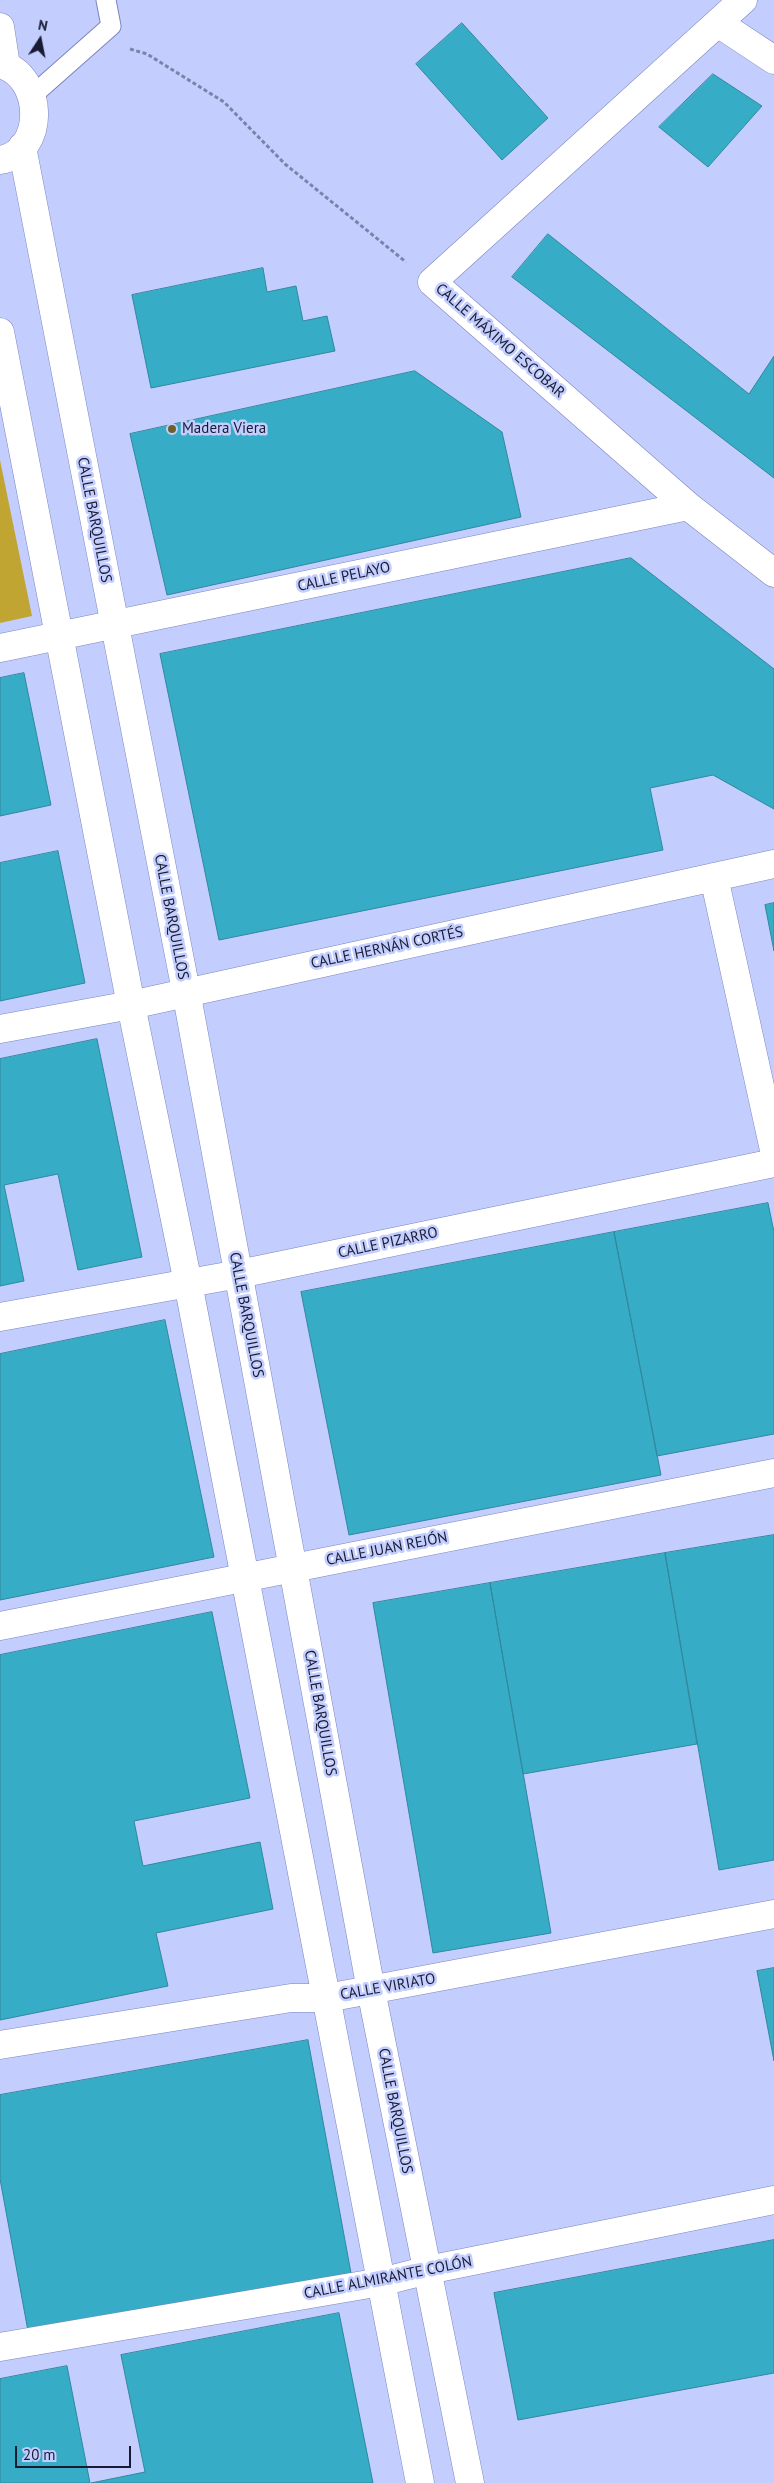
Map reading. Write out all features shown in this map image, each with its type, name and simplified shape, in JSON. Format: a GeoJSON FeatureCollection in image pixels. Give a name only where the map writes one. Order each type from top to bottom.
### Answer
{"type":"FeatureCollection","features":[{"type":"Feature","properties":{"kind":"street","name":"CALLE MÁXIMO ESCOBAR"},"geometry":{"type":"LineString","coordinates":[[743,0],[432,282],[688,506],[774,573]]}},
{"type":"Feature","properties":{"kind":"street"},"geometry":{"type":"LineString","coordinates":[[718,23],[774,60]]}},
{"type":"Feature","properties":{"kind":"street"},"geometry":{"type":"LineString","coordinates":[[0,27],[3,65],[22,78],[33,95],[35,114],[32,132],[11,154]]}},
{"type":"Feature","properties":{"kind":"street","name":"CALLE BARQUILLOS"},"geometry":{"type":"LineString","coordinates":[[11,154],[114,625],[186,992],[371,1990],[470,2483]]}},
{"type":"Feature","properties":{"kind":"street"},"geometry":{"type":"LineString","coordinates":[[0,332],[48,586],[61,637],[131,1005],[188,1283],[420,2483]]}},
{"type":"Feature","properties":{"kind":"street","name":"CALLE PELAYO"},"geometry":{"type":"LineString","coordinates":[[0,648],[61,637],[688,506]]}},
{"type":"Feature","properties":{"kind":"street","name":"CALLE HERNÁN CORTÉS"},"geometry":{"type":"LineString","coordinates":[[0,1029],[131,1005],[774,864]]}},
{"type":"Feature","properties":{"kind":"street"},"geometry":{"type":"LineString","coordinates":[[714,877],[774,1150]]}},
{"type":"Feature","properties":{"kind":"street","name":"CALLE PIZARRO"},"geometry":{"type":"LineString","coordinates":[[0,1317],[238,1274],[774,1163]]}},
{"type":"Feature","properties":{"kind":"street","name":"CALLE JUAN REJÓN"},"geometry":{"type":"LineString","coordinates":[[0,1626],[245,1576],[774,1473]]}},
{"type":"Feature","properties":{"kind":"street","name":"CALLE VIRIATO"},"geometry":{"type":"LineString","coordinates":[[0,2045],[290,1998],[327,1998],[774,1914]]}},
{"type":"Feature","properties":{"kind":"street","name":"CALLE ALMIRANTE COLÓN"},"geometry":{"type":"LineString","coordinates":[[0,2347],[382,2282],[428,2270],[774,2200]]}},
{"type":"Feature","properties":{"kind":"lane"},"geometry":{"type":"LineString","coordinates":[[33,95],[111,26],[106,0]]}},
{"type":"Feature","properties":{"kind":"path"},"geometry":{"type":"LineString","coordinates":[[97,38],[147,54],[224,102],[285,164],[432,282]]}},
{"type":"Feature","properties":{"kind":"shaded area"},"geometry":{"type":"Polygon","coordinates":[[[0,460],[32,616],[0,623],[0,460]]]}},
{"type":"Feature","properties":{"kind":"building"},"geometry":{"type":"Polygon","coordinates":[[[462,23],[548,118],[502,160],[416,64],[462,23]]]}},
{"type":"Feature","properties":{"kind":"building"},"geometry":{"type":"Polygon","coordinates":[[[713,74],[762,106],[708,167],[659,127],[713,74]]]}},
{"type":"Feature","properties":{"kind":"building"},"geometry":{"type":"Polygon","coordinates":[[[548,234],[749,394],[774,356],[774,478],[512,277],[548,234]]]}},
{"type":"Feature","properties":{"kind":"building"},"geometry":{"type":"Polygon","coordinates":[[[263,268],[267,292],[296,286],[303,321],[327,316],[335,351],[151,388],[132,295],[263,268]]]}},
{"type":"Feature","properties":{"kind":"building"},"geometry":{"type":"Polygon","coordinates":[[[415,371],[502,432],[521,517],[167,595],[130,434],[415,371]]]}},
{"type":"Feature","properties":{"kind":"building"},"geometry":{"type":"Polygon","coordinates":[[[631,558],[774,669],[774,809],[713,775],[650,788],[663,850],[219,940],[160,654],[631,558]]]}},
{"type":"Feature","properties":{"kind":"building"},"geometry":{"type":"Polygon","coordinates":[[[24,673],[51,805],[0,816],[0,678],[24,673]]]}},
{"type":"Feature","properties":{"kind":"building"},"geometry":{"type":"Polygon","coordinates":[[[58,851],[85,983],[0,1001],[0,863],[58,851]]]}},
{"type":"Feature","properties":{"kind":"building"},"geometry":{"type":"Polygon","coordinates":[[[774,903],[774,951],[765,905],[774,903]]]}},
{"type":"Feature","properties":{"kind":"building"},"geometry":{"type":"Polygon","coordinates":[[[97,1039],[142,1257],[78,1270],[58,1174],[4,1185],[24,1281],[0,1286],[0,1059],[97,1039]]]}},
{"type":"Feature","properties":{"kind":"building"},"geometry":{"type":"Polygon","coordinates":[[[768,1203],[774,1232],[774,1434],[657,1456],[614,1232],[768,1203]]]}},
{"type":"Feature","properties":{"kind":"building"},"geometry":{"type":"Polygon","coordinates":[[[614,1232],[661,1475],[349,1535],[301,1292],[614,1232]]]}},
{"type":"Feature","properties":{"kind":"building"},"geometry":{"type":"Polygon","coordinates":[[[165,1320],[214,1557],[0,1600],[0,1354],[165,1320]]]}},
{"type":"Feature","properties":{"kind":"building"},"geometry":{"type":"Polygon","coordinates":[[[774,1535],[774,1860],[719,1870],[665,1553],[774,1535]]]}},
{"type":"Feature","properties":{"kind":"building"},"geometry":{"type":"Polygon","coordinates":[[[665,1553],[697,1744],[523,1774],[490,1583],[665,1553]]]}},
{"type":"Feature","properties":{"kind":"building"},"geometry":{"type":"Polygon","coordinates":[[[490,1583],[551,1933],[433,1953],[373,1603],[490,1583]]]}},
{"type":"Feature","properties":{"kind":"building"},"geometry":{"type":"Polygon","coordinates":[[[212,1612],[250,1798],[134,1821],[143,1866],[260,1842],[273,1909],[156,1933],[168,1986],[0,2020],[0,1655],[212,1612]]]}},
{"type":"Feature","properties":{"kind":"building"},"geometry":{"type":"Polygon","coordinates":[[[774,1968],[774,2061],[757,1971],[774,1968]]]}},
{"type":"Feature","properties":{"kind":"building"},"geometry":{"type":"Polygon","coordinates":[[[308,2040],[351,2273],[28,2331],[0,2179],[0,2095],[308,2040]]]}},
{"type":"Feature","properties":{"kind":"building"},"geometry":{"type":"Polygon","coordinates":[[[774,2240],[774,2373],[518,2420],[494,2293],[774,2240]]]}},
{"type":"Feature","properties":{"kind":"building"},"geometry":{"type":"Polygon","coordinates":[[[339,2313],[373,2483],[91,2483],[145,2472],[121,2355],[339,2313]]]}},
{"type":"Feature","properties":{"kind":"building"},"geometry":{"type":"Polygon","coordinates":[[[67,2366],[90,2483],[0,2483],[0,2379],[67,2366]]]}},
{"type":"Feature","properties":{"kind":"place","name":"Madera Viera"},"geometry":{"type":"Point","coordinates":[172,429]}}]}
